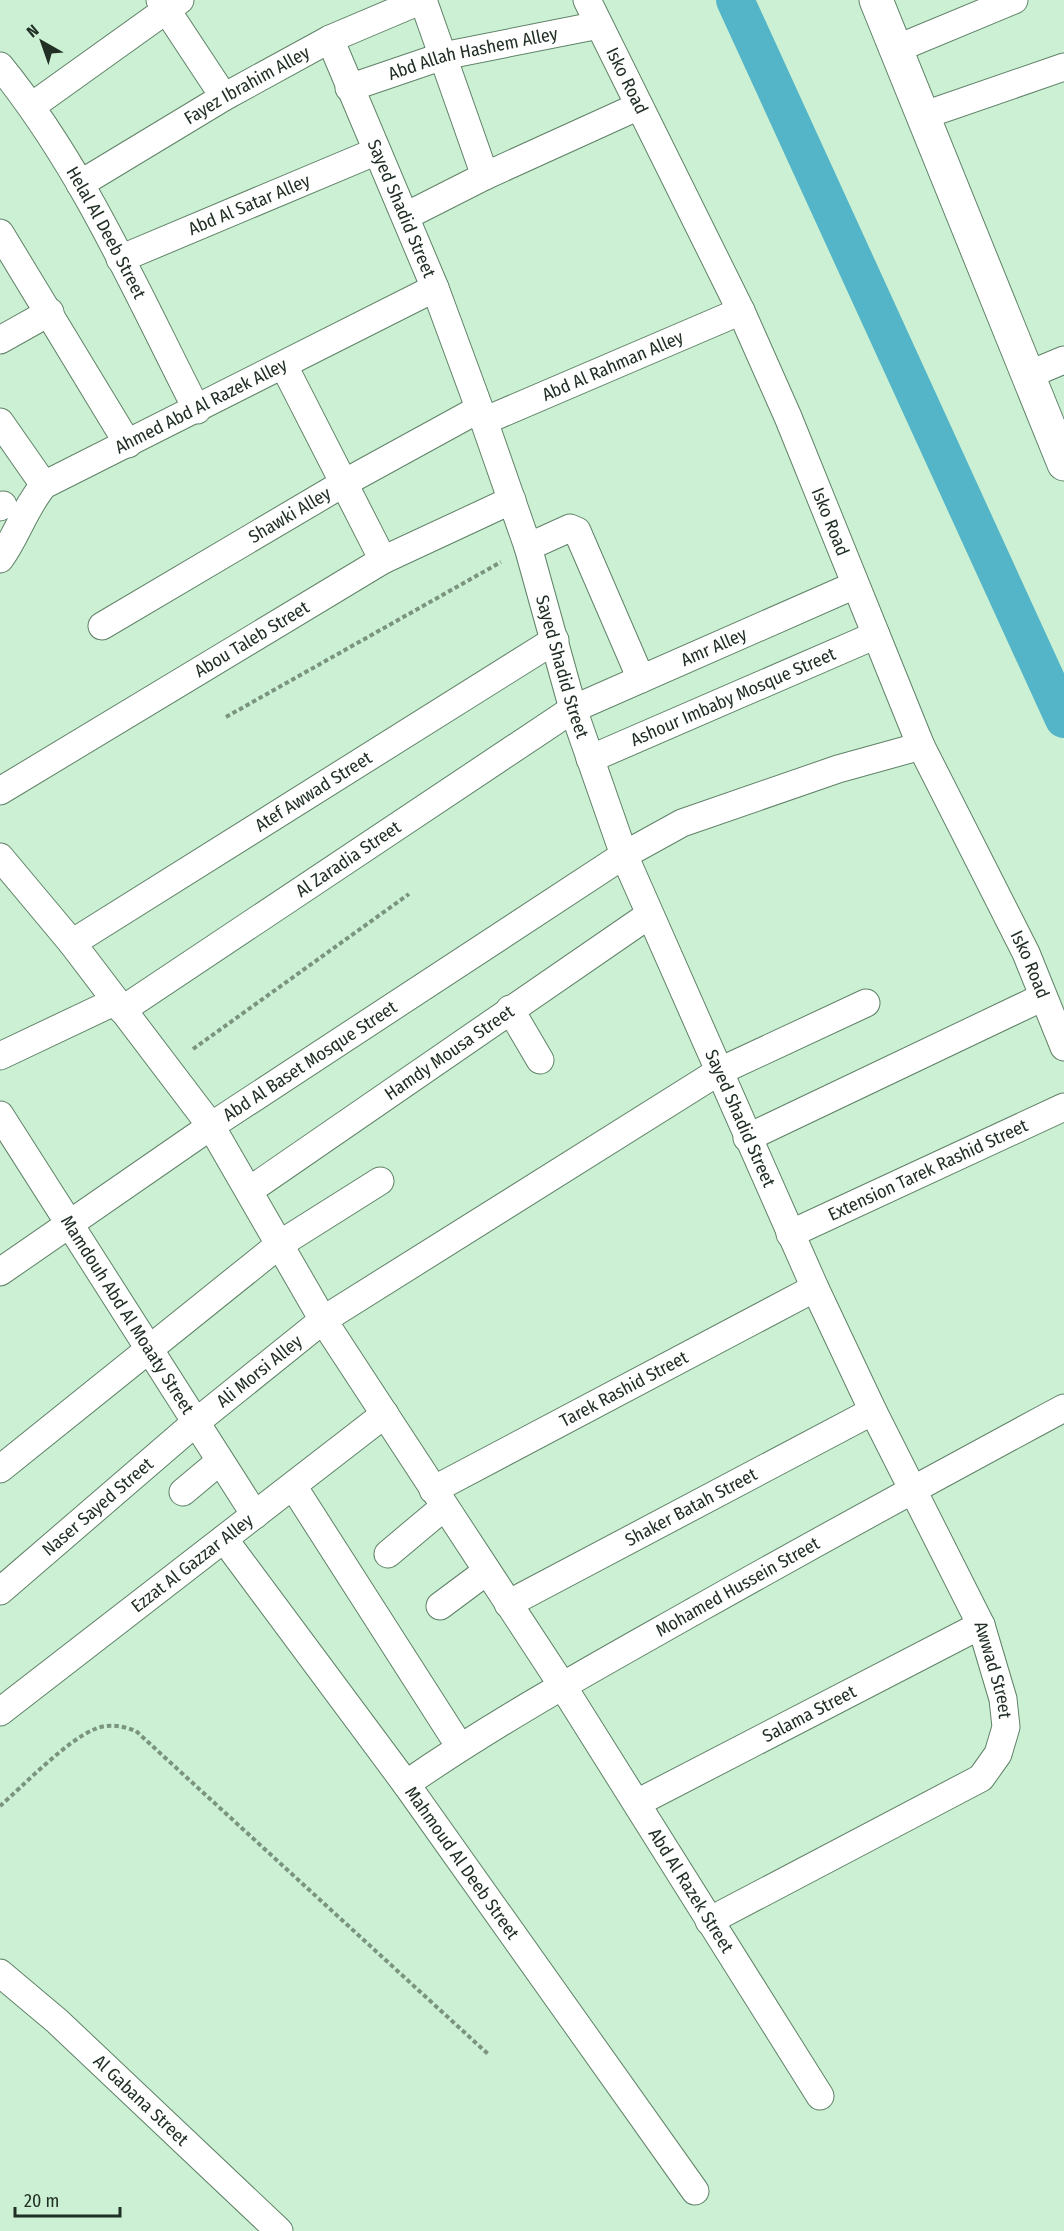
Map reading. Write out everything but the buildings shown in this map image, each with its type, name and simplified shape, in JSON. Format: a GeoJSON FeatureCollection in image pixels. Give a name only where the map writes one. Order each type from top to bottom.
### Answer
{"type":"FeatureCollection","features":[{"type":"Feature","properties":{"kind":"street","name":"Fayez Ibrahim Alley"},"geometry":{"type":"LineString","coordinates":[[80,184],[224,97],[330,39],[422,0]]}},
{"type":"Feature","properties":{"kind":"street"},"geometry":{"type":"LineString","coordinates":[[422,0],[485,176]]}},
{"type":"Feature","properties":{"kind":"street","name":"Isko Road"},"geometry":{"type":"LineString","coordinates":[[586,0],[741,311],[788,417],[921,746],[1026,953],[1064,1047]]}},
{"type":"Feature","properties":{"kind":"street"},"geometry":{"type":"LineString","coordinates":[[876,0],[1061,451]]}},
{"type":"Feature","properties":{"kind":"street"},"geometry":{"type":"LineString","coordinates":[[896,49],[1014,0]]}},
{"type":"Feature","properties":{"kind":"street"},"geometry":{"type":"LineString","coordinates":[[32,106],[169,3],[224,97]]}},
{"type":"Feature","properties":{"kind":"street","name":"Abd Allah Hashem Alley"},"geometry":{"type":"LineString","coordinates":[[349,88],[443,56],[599,25]]}},
{"type":"Feature","properties":{"kind":"street","name":"Sayed Shadid Street"},"geometry":{"type":"LineString","coordinates":[[330,39],[349,88],[406,216],[482,415],[528,547],[573,709],[624,855],[815,1288]]}},
{"type":"Feature","properties":{"kind":"street","name":"Helal Al Deeb Street"},"geometry":{"type":"LineString","coordinates":[[0,66],[32,106],[80,184],[197,410]]}},
{"type":"Feature","properties":{"kind":"street"},"geometry":{"type":"LineString","coordinates":[[922,116],[1064,67]]}},
{"type":"Feature","properties":{"kind":"street"},"geometry":{"type":"LineString","coordinates":[[406,216],[485,176],[639,106]]}},
{"type":"Feature","properties":{"kind":"street","name":"Abd Al Satar Alley"},"geometry":{"type":"LineString","coordinates":[[120,259],[377,151]]}},
{"type":"Feature","properties":{"kind":"street"},"geometry":{"type":"LineString","coordinates":[[0,233],[128,444]]}},
{"type":"Feature","properties":{"kind":"street","name":"Ahmed Abd Al Razek Alley"},"geometry":{"type":"LineString","coordinates":[[44,485],[197,410],[435,288]]}},
{"type":"Feature","properties":{"kind":"street","name":"Abd Al Rahman Alley"},"geometry":{"type":"LineString","coordinates":[[482,415],[741,311]]}},
{"type":"Feature","properties":{"kind":"street"},"geometry":{"type":"LineString","coordinates":[[0,340],[50,312]]}},
{"type":"Feature","properties":{"kind":"street"},"geometry":{"type":"LineString","coordinates":[[1028,375],[1064,360]]}},
{"type":"Feature","properties":{"kind":"street"},"geometry":{"type":"LineString","coordinates":[[284,366],[383,560]]}},
{"type":"Feature","properties":{"kind":"street","name":"Shawki Alley"},"geometry":{"type":"LineString","coordinates":[[102,626],[344,483],[482,415]]}},
{"type":"Feature","properties":{"kind":"street"},"geometry":{"type":"LineString","coordinates":[[0,422],[44,485],[33,498],[12,542],[0,559]]}},
{"type":"Feature","properties":{"kind":"street","name":"Abou Taleb Street"},"geometry":{"type":"LineString","coordinates":[[0,791],[383,560],[512,500]]}},
{"type":"Feature","properties":{"kind":"street"},"geometry":{"type":"LineString","coordinates":[[528,547],[570,528],[577,531],[641,680]]}},
{"type":"Feature","properties":{"kind":"street","name":"Amr Alley"},"geometry":{"type":"LineString","coordinates":[[573,709],[855,585]]}},
{"type":"Feature","properties":{"kind":"street","name":"Ashour Imbaby Mosque Street"},"geometry":{"type":"LineString","coordinates":[[590,759],[876,635]]}},
{"type":"Feature","properties":{"kind":"street","name":"Atef Awwad Street"},"geometry":{"type":"LineString","coordinates":[[72,944],[555,640]]}},
{"type":"Feature","properties":{"kind":"street","name":"Al Zaradia Street"},"geometry":{"type":"LineString","coordinates":[[0,1056],[119,1005],[573,709]]}},
{"type":"Feature","properties":{"kind":"street","name":"Abd Al Baset Mosque Street"},"geometry":{"type":"LineString","coordinates":[[0,1272],[211,1126],[624,855],[682,823],[838,770],[921,746]]}},
{"type":"Feature","properties":{"kind":"street","name":"Abd Al Razek Street"},"geometry":{"type":"LineString","coordinates":[[0,857],[72,944],[211,1126],[323,1320],[562,1685],[820,2096]]}},
{"type":"Feature","properties":{"kind":"street","name":"Hamdy Mousa Street"},"geometry":{"type":"LineString","coordinates":[[250,1190],[649,915]]}},
{"type":"Feature","properties":{"kind":"street"},"geometry":{"type":"LineString","coordinates":[[747,1137],[1043,997]]}},
{"type":"Feature","properties":{"kind":"street","name":"Ali Morsi Alley"},"geometry":{"type":"LineString","coordinates":[[195,1423],[323,1320],[718,1072],[866,1003]]}},
{"type":"Feature","properties":{"kind":"street"},"geometry":{"type":"LineString","coordinates":[[510,1009],[540,1060]]}},
{"type":"Feature","properties":{"kind":"street","name":"Extension Tarek Rashid Street"},"geometry":{"type":"LineString","coordinates":[[790,1234],[1064,1107]]}},
{"type":"Feature","properties":{"kind":"street","name":"Mamdouh Abd Al Moaaty Street"},"geometry":{"type":"LineString","coordinates":[[0,1115],[255,1515]]}},
{"type":"Feature","properties":{"kind":"street"},"geometry":{"type":"LineString","coordinates":[[0,1469],[280,1244],[380,1181]]}},
{"type":"Feature","properties":{"kind":"street","name":"Awwad Street"},"geometry":{"type":"LineString","coordinates":[[710,1922],[981,1778],[998,1755],[1006,1727],[1003,1699],[981,1625],[911,1490],[815,1288]]}},
{"type":"Feature","properties":{"kind":"street","name":"Tarek Rashid Street"},"geometry":{"type":"LineString","coordinates":[[388,1554],[438,1498],[815,1288]]}},
{"type":"Feature","properties":{"kind":"street","name":"Mohamed Hussein Street"},"geometry":{"type":"LineString","coordinates":[[406,1784],[460,1747],[562,1685],[911,1490],[1064,1408]]}},
{"type":"Feature","properties":{"kind":"street","name":"Shaker Batah Street"},"geometry":{"type":"LineString","coordinates":[[508,1604],[873,1411]]}},
{"type":"Feature","properties":{"kind":"street","name":"Ezzat Al Gazzar Alley"},"geometry":{"type":"LineString","coordinates":[[0,1712],[385,1414]]}},
{"type":"Feature","properties":{"kind":"street","name":"Naser Sayed Street"},"geometry":{"type":"LineString","coordinates":[[0,1591],[195,1423]]}},
{"type":"Feature","properties":{"kind":"street"},"geometry":{"type":"LineString","coordinates":[[183,1492],[220,1461]]}},
{"type":"Feature","properties":{"kind":"street"},"geometry":{"type":"LineString","coordinates":[[293,1486],[460,1747]]}},
{"type":"Feature","properties":{"kind":"street","name":"Mahmoud Al Deeb Street"},"geometry":{"type":"LineString","coordinates":[[224,1539],[406,1784],[695,2192]]}},
{"type":"Feature","properties":{"kind":"street"},"geometry":{"type":"LineString","coordinates":[[440,1606],[487,1571]]}},
{"type":"Feature","properties":{"kind":"street","name":"Salama Street"},"geometry":{"type":"LineString","coordinates":[[637,1803],[981,1625]]}},
{"type":"Feature","properties":{"kind":"street","name":"Al Gabana Street"},"geometry":{"type":"LineString","coordinates":[[0,1973],[65,2029],[279,2231]]}},
{"type":"Feature","properties":{"kind":"path"},"geometry":{"type":"LineString","coordinates":[[226,717],[528,547]]}},
{"type":"Feature","properties":{"kind":"path"},"geometry":{"type":"LineString","coordinates":[[166,1068],[409,894]]}},
{"type":"Feature","properties":{"kind":"path"},"geometry":{"type":"LineString","coordinates":[[0,1806],[80,1737],[97,1728],[119,1725],[136,1731],[488,2054]]}},
{"type":"Feature","properties":{"kind":"waterway"},"geometry":{"type":"LineString","coordinates":[[735,0],[1064,719]]}}]}
